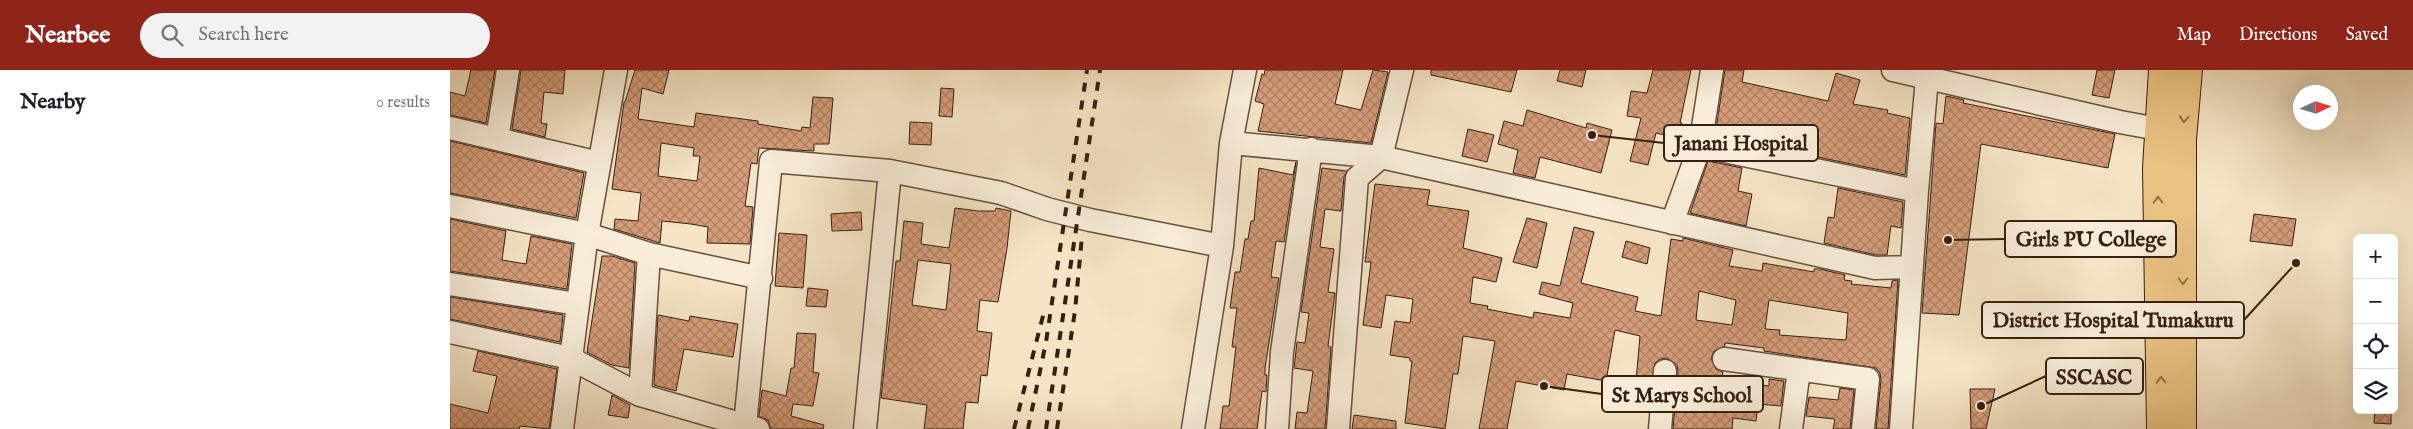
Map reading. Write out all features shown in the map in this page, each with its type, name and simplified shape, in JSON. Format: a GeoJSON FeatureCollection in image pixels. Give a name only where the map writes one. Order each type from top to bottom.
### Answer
{"type":"FeatureCollection","features":[{"type":"Feature","properties":{"kind":"main road"},"geometry":{"type":"LineString","coordinates":[[2161,429],[2158,129],[2163,70]]}},
{"type":"Feature","properties":{"kind":"main road"},"geometry":{"type":"LineString","coordinates":[[2182,429],[2182,139],[2188,70]]}},
{"type":"Feature","properties":{"kind":"street"},"geometry":{"type":"LineString","coordinates":[[497,139],[508,70]]}},
{"type":"Feature","properties":{"kind":"street"},"geometry":{"type":"LineString","coordinates":[[562,429],[587,234],[616,70]]}},
{"type":"Feature","properties":{"kind":"street"},"geometry":{"type":"LineString","coordinates":[[1193,429],[1222,246],[1231,143],[1245,70]]}},
{"type":"Feature","properties":{"kind":"street"},"geometry":{"type":"LineString","coordinates":[[1338,429],[1356,178],[1381,157],[1402,70]]}},
{"type":"Feature","properties":{"kind":"street"},"geometry":{"type":"LineString","coordinates":[[1672,223],[1700,146],[1712,70]]}},
{"type":"Feature","properties":{"kind":"street"},"geometry":{"type":"LineString","coordinates":[[1893,70],[2158,129]]}},
{"type":"Feature","properties":{"kind":"street"},"geometry":{"type":"LineString","coordinates":[[1901,429],[1916,191],[1927,78]]}},
{"type":"Feature","properties":{"kind":"street"},"geometry":{"type":"LineString","coordinates":[[450,128],[600,164]]}},
{"type":"Feature","properties":{"kind":"street"},"geometry":{"type":"LineString","coordinates":[[1231,143],[1381,157],[1875,268],[1911,267]]}},
{"type":"Feature","properties":{"kind":"street"},"geometry":{"type":"LineString","coordinates":[[1700,146],[1916,191]]}},
{"type":"Feature","properties":{"kind":"street"},"geometry":{"type":"LineString","coordinates":[[1277,429],[1282,352],[1311,149]]}},
{"type":"Feature","properties":{"kind":"street"},"geometry":{"type":"LineString","coordinates":[[450,332],[570,358],[640,395],[752,427],[761,278],[771,161],[890,171],[1001,192],[1047,209],[1090,220],[1222,246]]}},
{"type":"Feature","properties":{"kind":"street"},"geometry":{"type":"LineString","coordinates":[[865,429],[890,171]]}},
{"type":"Feature","properties":{"kind":"street"},"geometry":{"type":"LineString","coordinates":[[450,206],[587,234],[649,254],[761,278]]}},
{"type":"Feature","properties":{"kind":"street"},"geometry":{"type":"LineString","coordinates":[[640,395],[649,254]]}},
{"type":"Feature","properties":{"kind":"street"},"geometry":{"type":"LineString","coordinates":[[450,284],[578,304]]}},
{"type":"Feature","properties":{"kind":"street"},"geometry":{"type":"LineString","coordinates":[[1724,359],[1868,379],[1863,429]]}},
{"type":"Feature","properties":{"kind":"street"},"geometry":{"type":"LineString","coordinates":[[1792,429],[1799,370]]}},
{"type":"Feature","properties":{"kind":"street"},"geometry":{"type":"LineString","coordinates":[[1660,429],[1665,371]]}},
{"type":"Feature","properties":{"kind":"building"},"geometry":{"type":"Polygon","coordinates":[[[471,70],[495,70],[486,123],[450,115],[450,92],[465,96],[471,70]]]}},
{"type":"Feature","properties":{"kind":"building"},"geometry":{"type":"Polygon","coordinates":[[[521,70],[565,70],[563,94],[544,92],[541,123],[547,124],[545,137],[512,129],[521,70]]]}},
{"type":"Feature","properties":{"kind":"building"},"geometry":{"type":"Polygon","coordinates":[[[635,70],[669,70],[663,94],[642,88],[638,119],[694,127],[696,113],[758,121],[758,124],[801,131],[802,127],[810,128],[813,97],[833,98],[829,144],[814,144],[814,151],[759,148],[757,164],[751,163],[745,206],[753,207],[750,244],[707,243],[708,227],[662,221],[660,243],[614,229],[615,219],[638,221],[641,193],[612,189],[625,102],[635,70]],[[661,143],[658,176],[697,181],[700,156],[693,156],[694,148],[661,143]]]}},
{"type":"Feature","properties":{"kind":"building"},"geometry":{"type":"Polygon","coordinates":[[[1265,70],[1343,70],[1335,104],[1361,110],[1373,70],[1388,72],[1371,143],[1258,131],[1264,104],[1255,101],[1262,74],[1264,75],[1265,70]]]}},
{"type":"Feature","properties":{"kind":"building"},"geometry":{"type":"Polygon","coordinates":[[[1431,70],[1517,70],[1511,92],[1431,75],[1431,70]]]}},
{"type":"Feature","properties":{"kind":"building"},"geometry":{"type":"Polygon","coordinates":[[[1560,70],[1586,70],[1582,87],[1557,81],[1560,70]]]}},
{"type":"Feature","properties":{"kind":"building"},"geometry":{"type":"Polygon","coordinates":[[[1653,70],[1691,70],[1680,123],[1682,123],[1679,138],[1656,133],[1648,165],[1630,161],[1641,118],[1627,116],[1631,91],[1647,93],[1653,70]]]}},
{"type":"Feature","properties":{"kind":"building"},"geometry":{"type":"Polygon","coordinates":[[[1725,70],[1744,70],[1742,82],[1828,101],[1836,73],[1860,80],[1853,104],[1888,110],[1887,113],[1910,118],[1905,175],[1715,136],[1725,70]]]}},
{"type":"Feature","properties":{"kind":"building"},"geometry":{"type":"Polygon","coordinates":[[[2097,70],[2115,70],[2109,98],[2092,95],[2097,70]]]}},
{"type":"Feature","properties":{"kind":"building"},"geometry":{"type":"Polygon","coordinates":[[[941,88],[954,89],[952,117],[939,116],[941,88]]]}},
{"type":"Feature","properties":{"kind":"building"},"geometry":{"type":"Polygon","coordinates":[[[1946,96],[1964,100],[1963,103],[2115,134],[2108,168],[1981,144],[1959,315],[1922,313],[1936,123],[1943,124],[1946,96]]]}},
{"type":"Feature","properties":{"kind":"building"},"geometry":{"type":"Polygon","coordinates":[[[1527,110],[1586,128],[1587,123],[1612,130],[1601,173],[1540,157],[1535,178],[1513,173],[1518,150],[1498,144],[1504,121],[1523,126],[1527,110]]]}},
{"type":"Feature","properties":{"kind":"building"},"geometry":{"type":"Polygon","coordinates":[[[910,122],[932,123],[931,145],[909,144],[910,122]]]}},
{"type":"Feature","properties":{"kind":"building"},"geometry":{"type":"Polygon","coordinates":[[[1468,129],[1494,135],[1487,162],[1462,156],[1468,129]]]}},
{"type":"Feature","properties":{"kind":"building"},"geometry":{"type":"Polygon","coordinates":[[[450,141],[584,173],[576,218],[450,193],[450,141]]]}},
{"type":"Feature","properties":{"kind":"building"},"geometry":{"type":"Polygon","coordinates":[[[1708,161],[1742,168],[1738,191],[1752,194],[1746,226],[1690,213],[1708,161]]]}},
{"type":"Feature","properties":{"kind":"building"},"geometry":{"type":"Polygon","coordinates":[[[1296,162],[1284,242],[1276,241],[1271,277],[1279,278],[1265,368],[1265,375],[1267,375],[1266,392],[1262,391],[1257,429],[1220,429],[1223,406],[1229,406],[1236,347],[1232,347],[1237,308],[1230,308],[1235,272],[1240,272],[1245,239],[1248,239],[1251,221],[1254,221],[1259,168],[1293,175],[1296,162]]]}},
{"type":"Feature","properties":{"kind":"building"},"geometry":{"type":"Polygon","coordinates":[[[1322,168],[1347,171],[1344,177],[1341,211],[1325,209],[1320,247],[1334,249],[1328,292],[1335,293],[1328,346],[1331,347],[1325,429],[1295,429],[1297,412],[1307,413],[1313,371],[1294,368],[1297,342],[1305,343],[1309,313],[1301,312],[1322,168]]]}},
{"type":"Feature","properties":{"kind":"building"},"geometry":{"type":"Polygon","coordinates":[[[1375,184],[1430,190],[1427,205],[1469,211],[1463,248],[1502,258],[1496,282],[1473,277],[1470,303],[1488,306],[1487,309],[1533,318],[1534,312],[1570,318],[1573,303],[1539,294],[1542,282],[1560,286],[1574,227],[1594,232],[1581,283],[1638,297],[1635,311],[1661,316],[1671,239],[1683,241],[1683,238],[1733,250],[1729,266],[1762,271],[1763,263],[1814,272],[1814,269],[1820,269],[1845,275],[1844,280],[1852,281],[1851,284],[1891,288],[1892,281],[1898,280],[1888,429],[1876,429],[1881,380],[1880,373],[1876,368],[1764,351],[1764,348],[1725,343],[1725,346],[1714,351],[1711,358],[1716,369],[1723,372],[1722,379],[1769,386],[1769,379],[1784,381],[1781,406],[1758,404],[1756,421],[1733,418],[1732,429],[1673,429],[1677,365],[1667,358],[1660,359],[1655,363],[1649,406],[1634,404],[1640,336],[1615,330],[1606,381],[1567,374],[1564,390],[1516,381],[1507,429],[1479,429],[1495,341],[1463,336],[1458,374],[1453,374],[1445,429],[1405,423],[1412,361],[1410,361],[1410,358],[1390,355],[1395,321],[1410,323],[1413,299],[1386,295],[1381,328],[1363,325],[1371,262],[1365,262],[1375,184]],[[1699,291],[1696,320],[1732,325],[1736,300],[1699,291]],[[1769,300],[1765,329],[1780,330],[1779,335],[1846,340],[1848,313],[1769,300]]]}},
{"type":"Feature","properties":{"kind":"building"},"geometry":{"type":"Polygon","coordinates":[[[1838,188],[1903,202],[1901,228],[1891,226],[1887,255],[1876,255],[1824,243],[1828,217],[1834,218],[1838,188]]]}},
{"type":"Feature","properties":{"kind":"building"},"geometry":{"type":"Polygon","coordinates":[[[955,208],[995,211],[996,208],[1011,211],[998,302],[980,300],[977,331],[992,333],[987,376],[981,375],[978,403],[966,402],[963,429],[924,429],[927,405],[881,398],[896,261],[900,261],[904,221],[923,223],[921,244],[949,248],[955,208]],[[918,260],[912,305],[946,310],[951,264],[918,260]]]}},
{"type":"Feature","properties":{"kind":"building"},"geometry":{"type":"Polygon","coordinates":[[[861,212],[862,230],[832,231],[831,214],[861,212]]]}},
{"type":"Feature","properties":{"kind":"building"},"geometry":{"type":"Polygon","coordinates":[[[2254,214],[2296,219],[2292,246],[2250,241],[2254,214]]]}},
{"type":"Feature","properties":{"kind":"building"},"geometry":{"type":"Polygon","coordinates":[[[1527,218],[1547,223],[1537,268],[1513,262],[1527,218]]]}},
{"type":"Feature","properties":{"kind":"building"},"geometry":{"type":"Polygon","coordinates":[[[450,219],[506,231],[502,260],[526,264],[531,236],[572,244],[567,289],[450,271],[450,219]]]}},
{"type":"Feature","properties":{"kind":"building"},"geometry":{"type":"Polygon","coordinates":[[[779,233],[807,235],[803,288],[775,286],[779,233]]]}},
{"type":"Feature","properties":{"kind":"building"},"geometry":{"type":"Polygon","coordinates":[[[1626,241],[1650,248],[1647,264],[1622,257],[1626,241]]]}},
{"type":"Feature","properties":{"kind":"building"},"geometry":{"type":"Polygon","coordinates":[[[602,256],[612,256],[635,263],[629,368],[612,365],[587,352],[602,256]]]}},
{"type":"Feature","properties":{"kind":"building"},"geometry":{"type":"Polygon","coordinates":[[[808,288],[828,290],[826,307],[806,306],[808,288]]]}},
{"type":"Feature","properties":{"kind":"building"},"geometry":{"type":"Polygon","coordinates":[[[450,297],[563,315],[560,342],[450,319],[450,297]]]}},
{"type":"Feature","properties":{"kind":"building"},"geometry":{"type":"Polygon","coordinates":[[[658,315],[689,321],[690,316],[738,324],[733,357],[684,349],[676,391],[654,385],[658,315]]]}},
{"type":"Feature","properties":{"kind":"building"},"geometry":{"type":"Polygon","coordinates":[[[797,333],[816,334],[813,372],[819,373],[813,406],[793,404],[791,416],[824,425],[823,429],[771,429],[768,420],[759,416],[762,390],[786,396],[791,368],[794,368],[797,333]]]}},
{"type":"Feature","properties":{"kind":"building"},"geometry":{"type":"Polygon","coordinates":[[[478,351],[557,369],[549,429],[520,426],[519,429],[450,429],[450,404],[488,413],[497,376],[473,371],[478,351]]]}},
{"type":"Feature","properties":{"kind":"building"},"geometry":{"type":"Polygon","coordinates":[[[1840,388],[1854,390],[1850,429],[1833,429],[1835,419],[1806,416],[1809,397],[1838,400],[1840,388]]]}},
{"type":"Feature","properties":{"kind":"building"},"geometry":{"type":"Polygon","coordinates":[[[1970,389],[1995,389],[1986,429],[1971,429],[1970,389]]]}},
{"type":"Feature","properties":{"kind":"building"},"geometry":{"type":"Polygon","coordinates":[[[612,395],[630,405],[628,418],[608,415],[612,395]]]}},
{"type":"Feature","properties":{"kind":"building"},"geometry":{"type":"Polygon","coordinates":[[[2375,414],[2391,414],[2391,424],[2374,423],[2375,414]]]}},
{"type":"Feature","properties":{"kind":"building"},"geometry":{"type":"Polygon","coordinates":[[[1354,415],[1396,421],[1396,429],[1352,429],[1354,415]]]}},
{"type":"Feature","properties":{"kind":"railway"},"geometry":{"type":"LineString","coordinates":[[1028,429],[1046,342],[1087,70]]}},
{"type":"Feature","properties":{"kind":"railway"},"geometry":{"type":"LineString","coordinates":[[1046,429],[1100,70]]}},
{"type":"Feature","properties":{"kind":"railway"},"geometry":{"type":"LineString","coordinates":[[1057,429],[1075,311],[1082,236]]}},
{"type":"Feature","properties":{"kind":"railway"},"geometry":{"type":"LineString","coordinates":[[1014,429],[1045,308]]}},
{"type":"Feature","properties":{"kind":"place","name":"Janani Hospital"},"geometry":{"type":"Point","coordinates":[1592,135]}},
{"type":"Feature","properties":{"kind":"place","name":"Girls PU College"},"geometry":{"type":"Point","coordinates":[1948,240]}},
{"type":"Feature","properties":{"kind":"place","name":"District Hospital Tumakuru"},"geometry":{"type":"Point","coordinates":[2296,263]}},
{"type":"Feature","properties":{"kind":"place","name":"St Marys School"},"geometry":{"type":"Point","coordinates":[1544,386]}},
{"type":"Feature","properties":{"kind":"place","name":"SSCASC"},"geometry":{"type":"Point","coordinates":[1981,406]}}]}
